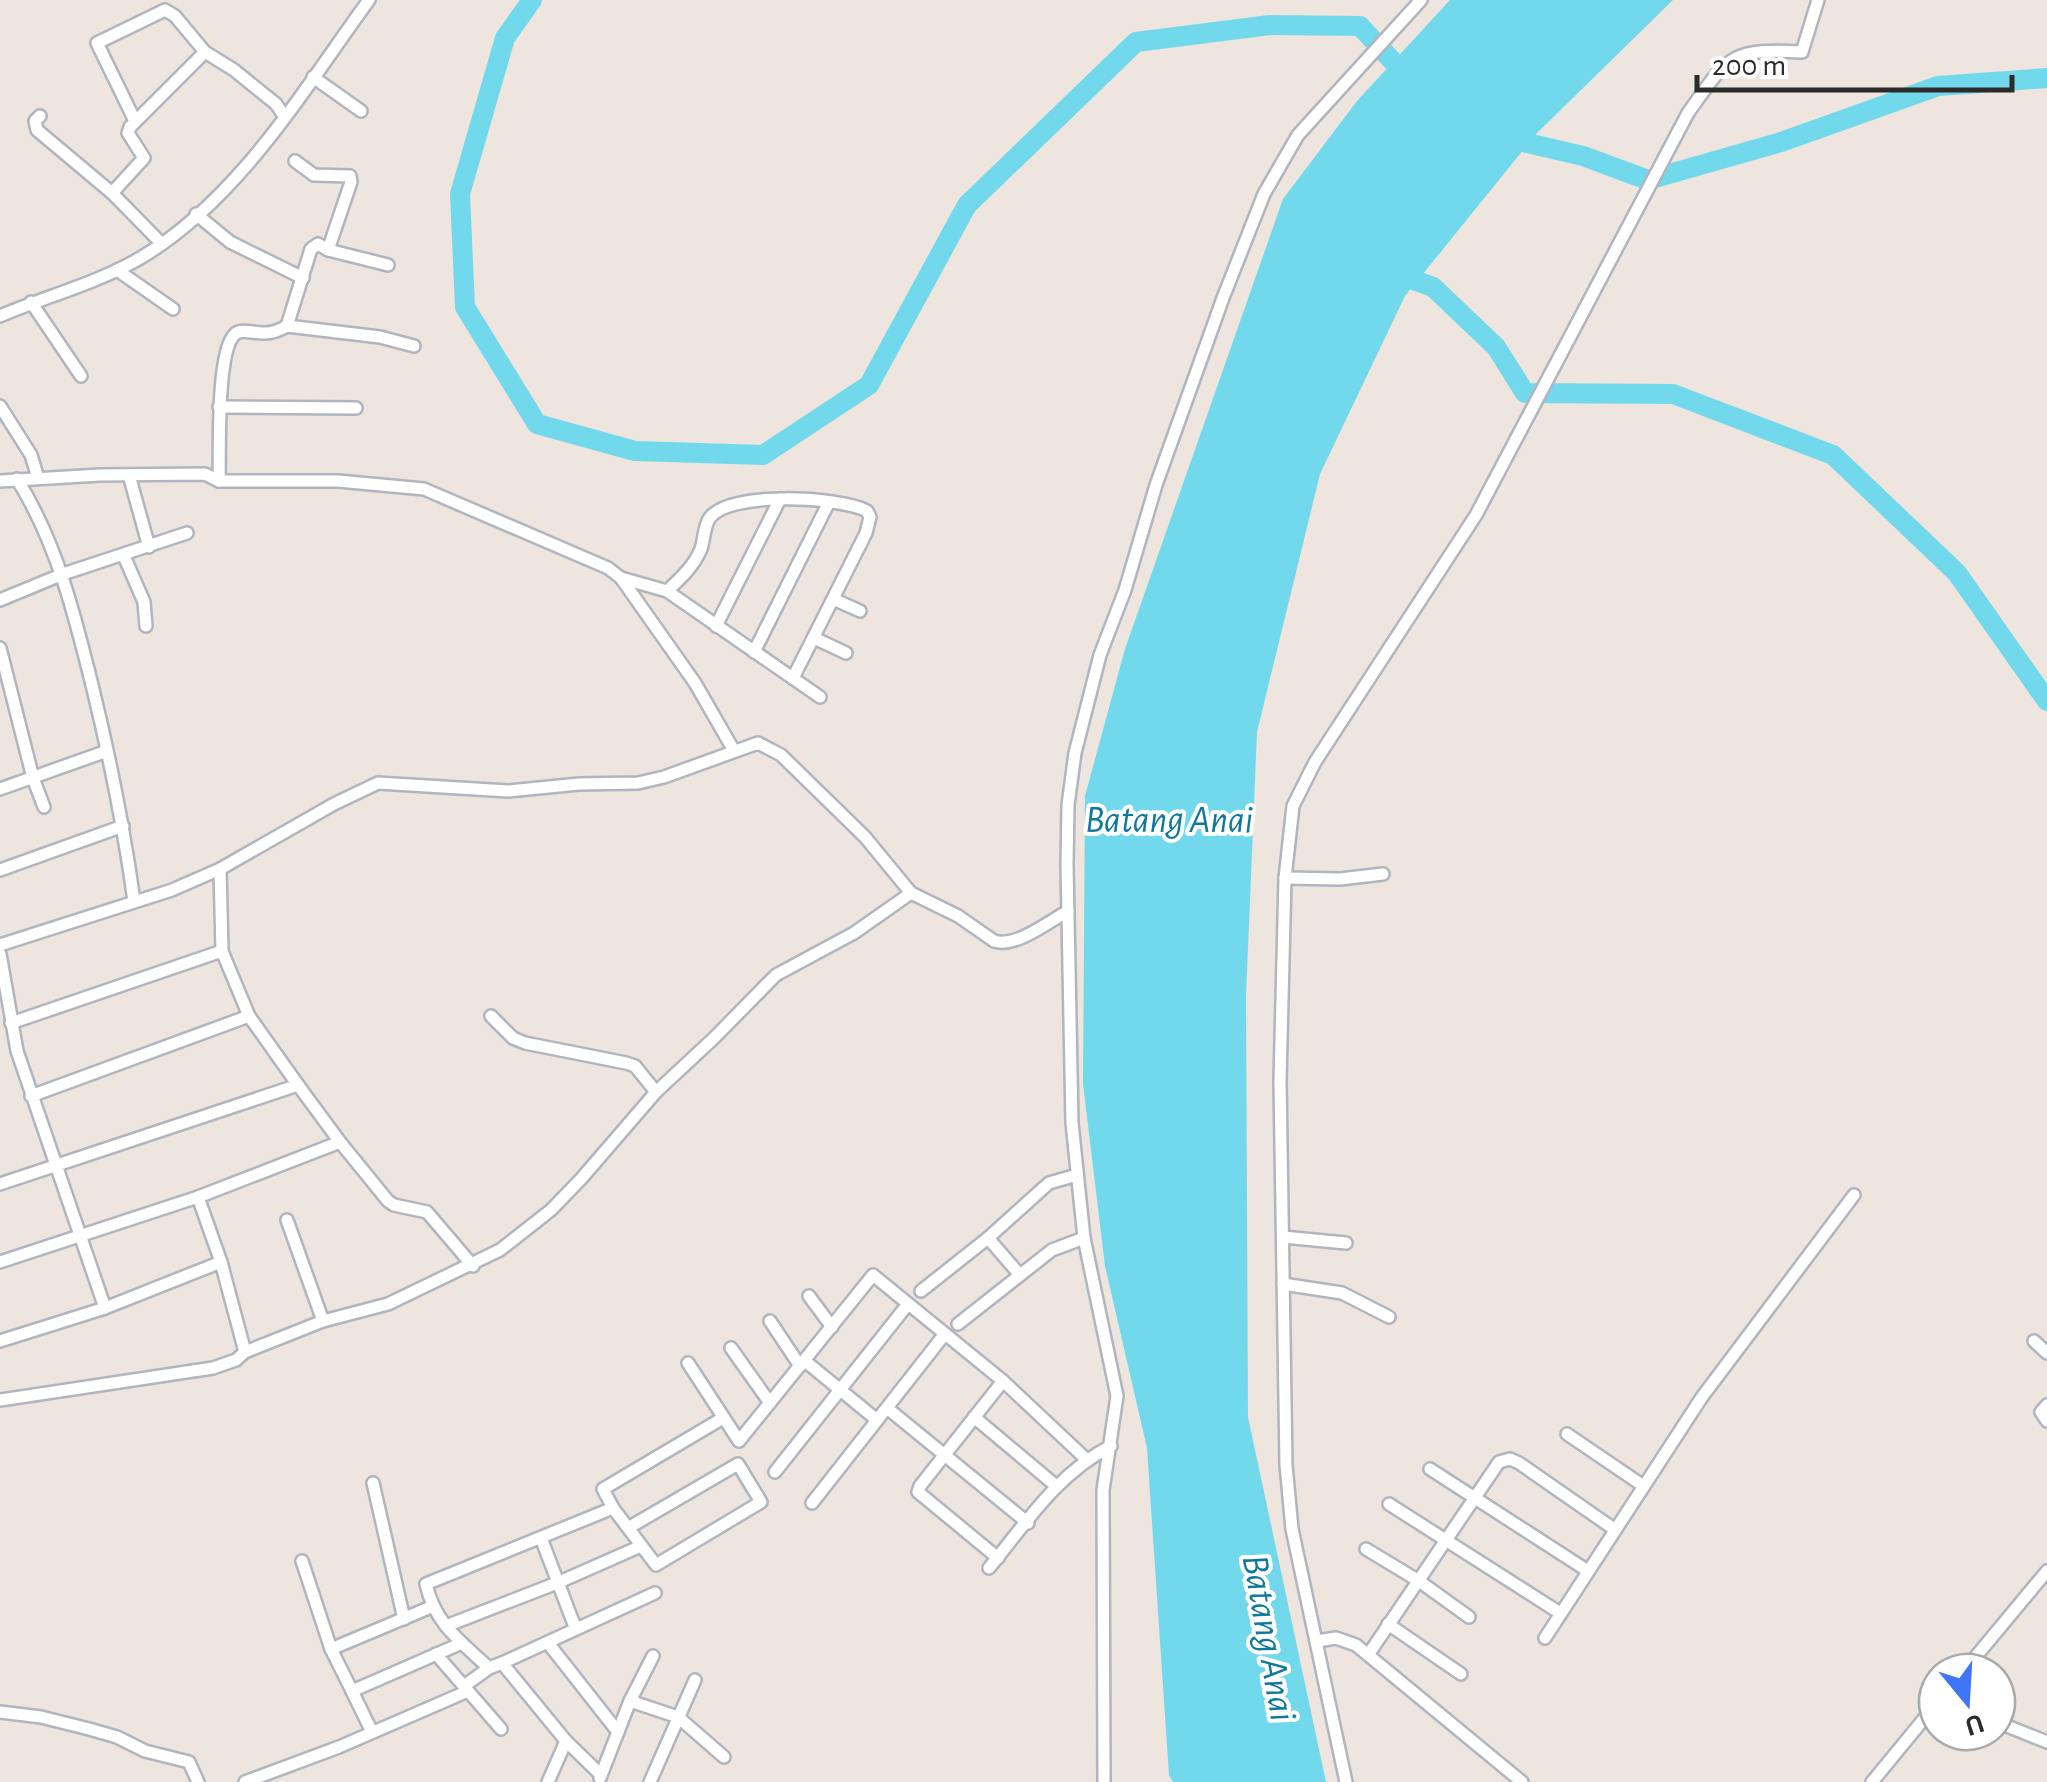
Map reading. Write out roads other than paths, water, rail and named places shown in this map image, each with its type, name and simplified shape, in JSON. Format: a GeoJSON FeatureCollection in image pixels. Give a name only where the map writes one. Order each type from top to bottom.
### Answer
{"type":"FeatureCollection","features":[{"type":"Feature","properties":{"kind":"street"},"geometry":{"type":"LineString","coordinates":[[0,316],[118,270],[162,244],[224,188],[285,116],[369,0]]}},
{"type":"Feature","properties":{"kind":"street"},"geometry":{"type":"LineString","coordinates":[[1104,1782],[1102,1490],[1117,1396],[1084,1238],[1072,1123],[1068,805],[1075,752],[1100,655],[1125,590],[1179,419],[1240,254],[1280,163],[1298,136],[1421,0]]}},
{"type":"Feature","properties":{"kind":"street"},"geometry":{"type":"LineString","coordinates":[[1346,1782],[1290,1513],[1280,1081],[1288,828],[1300,788],[1476,514],[1688,113],[1726,62],[1749,53],[1802,52],[1818,0]]}},
{"type":"Feature","properties":{"kind":"street"},"geometry":{"type":"LineString","coordinates":[[135,122],[98,40],[165,10],[175,16],[205,52],[234,70],[285,116]]}},
{"type":"Feature","properties":{"kind":"street"},"geometry":{"type":"LineString","coordinates":[[112,193],[144,158],[128,133],[135,122],[205,52]]}},
{"type":"Feature","properties":{"kind":"street"},"geometry":{"type":"LineString","coordinates":[[313,77],[360,111]]}},
{"type":"Feature","properties":{"kind":"street"},"geometry":{"type":"LineString","coordinates":[[40,116],[35,124],[37,130],[112,193],[162,244]]}},
{"type":"Feature","properties":{"kind":"street"},"geometry":{"type":"LineString","coordinates":[[296,160],[314,175],[350,176],[328,250]]}},
{"type":"Feature","properties":{"kind":"street"},"geometry":{"type":"LineString","coordinates":[[196,214],[230,242],[303,278]]}},
{"type":"Feature","properties":{"kind":"street"},"geometry":{"type":"LineString","coordinates":[[288,326],[314,245],[388,266]]}},
{"type":"Feature","properties":{"kind":"street"},"geometry":{"type":"LineString","coordinates":[[118,270],[173,310]]}},
{"type":"Feature","properties":{"kind":"street"},"geometry":{"type":"LineString","coordinates":[[31,302],[81,376]]}},
{"type":"Feature","properties":{"kind":"street"},"geometry":{"type":"LineString","coordinates":[[219,481],[219,407],[228,351],[235,334],[266,334],[288,326],[380,337],[414,346]]}},
{"type":"Feature","properties":{"kind":"street"},"geometry":{"type":"LineString","coordinates":[[0,406],[31,455],[38,478]]}},
{"type":"Feature","properties":{"kind":"street"},"geometry":{"type":"LineString","coordinates":[[219,407],[356,408]]}},
{"type":"Feature","properties":{"kind":"street"},"geometry":{"type":"LineString","coordinates":[[0,481],[205,474],[219,481],[338,480],[424,489],[608,568],[621,578],[695,683],[733,749]]}},
{"type":"Feature","properties":{"kind":"street"},"geometry":{"type":"LineString","coordinates":[[128,475],[149,547]]}},
{"type":"Feature","properties":{"kind":"street"},"geometry":{"type":"LineString","coordinates":[[16,479],[31,502],[63,574],[124,826],[134,901]]}},
{"type":"Feature","properties":{"kind":"street"},"geometry":{"type":"LineString","coordinates":[[666,592],[695,560],[708,520],[718,510],[780,499],[860,507],[870,517],[866,534],[794,678]]}},
{"type":"Feature","properties":{"kind":"street"},"geometry":{"type":"LineString","coordinates":[[716,626],[780,499]]}},
{"type":"Feature","properties":{"kind":"street"},"geometry":{"type":"LineString","coordinates":[[754,652],[829,502]]}},
{"type":"Feature","properties":{"kind":"street"},"geometry":{"type":"LineString","coordinates":[[0,600],[63,574],[187,533]]}},
{"type":"Feature","properties":{"kind":"street"},"geometry":{"type":"LineString","coordinates":[[124,556],[144,602],[146,626]]}},
{"type":"Feature","properties":{"kind":"street"},"geometry":{"type":"LineString","coordinates":[[621,578],[666,592],[820,696]]}},
{"type":"Feature","properties":{"kind":"street"},"geometry":{"type":"LineString","coordinates":[[833,599],[860,611]]}},
{"type":"Feature","properties":{"kind":"street"},"geometry":{"type":"LineString","coordinates":[[814,638],[846,653]]}},
{"type":"Feature","properties":{"kind":"street"},"geometry":{"type":"LineString","coordinates":[[0,648],[33,778],[44,806]]}},
{"type":"Feature","properties":{"kind":"street"},"geometry":{"type":"LineString","coordinates":[[0,944],[172,890],[220,869],[378,783],[508,791],[638,783],[664,778],[733,749],[758,743],[781,755],[865,838],[910,894],[958,916],[999,944],[1068,911]]}},
{"type":"Feature","properties":{"kind":"street"},"geometry":{"type":"LineString","coordinates":[[0,789],[107,751]]}},
{"type":"Feature","properties":{"kind":"street"},"geometry":{"type":"LineString","coordinates":[[0,870],[124,826]]}},
{"type":"Feature","properties":{"kind":"street"},"geometry":{"type":"LineString","coordinates":[[220,869],[222,951],[249,1016],[388,1201],[427,1212],[473,1266]]}},
{"type":"Feature","properties":{"kind":"street"},"geometry":{"type":"LineString","coordinates":[[1285,878],[1340,879],[1382,874]]}},
{"type":"Feature","properties":{"kind":"street"},"geometry":{"type":"LineString","coordinates":[[0,1400],[213,1368],[323,1322],[388,1304],[473,1266],[551,1210],[621,1136],[656,1092],[776,975],[854,933],[910,894]]}},
{"type":"Feature","properties":{"kind":"street"},"geometry":{"type":"LineString","coordinates":[[10,1023],[222,951]]}},
{"type":"Feature","properties":{"kind":"street"},"geometry":{"type":"LineString","coordinates":[[0,954],[10,1023],[30,1096],[106,1308]]}},
{"type":"Feature","properties":{"kind":"street"},"geometry":{"type":"LineString","coordinates":[[30,1096],[249,1016]]}},
{"type":"Feature","properties":{"kind":"street"},"geometry":{"type":"LineString","coordinates":[[491,1016],[525,1044],[635,1066],[656,1092]]}},
{"type":"Feature","properties":{"kind":"street"},"geometry":{"type":"LineString","coordinates":[[0,1184],[298,1084]]}},
{"type":"Feature","properties":{"kind":"street"},"geometry":{"type":"LineString","coordinates":[[0,1262],[198,1197],[340,1142]]}},
{"type":"Feature","properties":{"kind":"street"},"geometry":{"type":"LineString","coordinates":[[920,1291],[1049,1184],[1077,1175]]}},
{"type":"Feature","properties":{"kind":"street"},"geometry":{"type":"LineString","coordinates":[[1545,1638],[1702,1397],[1854,1195]]}},
{"type":"Feature","properties":{"kind":"street"},"geometry":{"type":"LineString","coordinates":[[198,1197],[221,1262],[245,1352]]}},
{"type":"Feature","properties":{"kind":"street"},"geometry":{"type":"LineString","coordinates":[[286,1220],[323,1322]]}},
{"type":"Feature","properties":{"kind":"street"},"geometry":{"type":"LineString","coordinates":[[988,1238],[1020,1275]]}},
{"type":"Feature","properties":{"kind":"street"},"geometry":{"type":"LineString","coordinates":[[958,1324],[1060,1245],[1084,1238]]}},
{"type":"Feature","properties":{"kind":"street"},"geometry":{"type":"LineString","coordinates":[[1283,1238],[1346,1243]]}},
{"type":"Feature","properties":{"kind":"street"},"geometry":{"type":"LineString","coordinates":[[0,1341],[106,1308],[221,1262]]}},
{"type":"Feature","properties":{"kind":"street"},"geometry":{"type":"LineString","coordinates":[[688,1363],[739,1441],[873,1275],[1003,1381],[1086,1458]]}},
{"type":"Feature","properties":{"kind":"street"},"geometry":{"type":"LineString","coordinates":[[1283,1284],[1342,1293],[1388,1317]]}},
{"type":"Feature","properties":{"kind":"street"},"geometry":{"type":"LineString","coordinates":[[809,1296],[832,1327]]}},
{"type":"Feature","properties":{"kind":"street"},"geometry":{"type":"LineString","coordinates":[[775,1472],[908,1304]]}},
{"type":"Feature","properties":{"kind":"street"},"geometry":{"type":"LineString","coordinates":[[770,1320],[803,1363],[877,1420]]}},
{"type":"Feature","properties":{"kind":"street"},"geometry":{"type":"LineString","coordinates":[[812,1503],[944,1334]]}},
{"type":"Feature","properties":{"kind":"street"},"geometry":{"type":"LineString","coordinates":[[2034,1341],[2047,1353]]}},
{"type":"Feature","properties":{"kind":"street"},"geometry":{"type":"LineString","coordinates":[[731,1348],[770,1403]]}},
{"type":"Feature","properties":{"kind":"street"},"geometry":{"type":"LineString","coordinates":[[998,1558],[919,1496],[920,1486],[1003,1381]]}},
{"type":"Feature","properties":{"kind":"street"},"geometry":{"type":"LineString","coordinates":[[2047,1405],[2041,1412],[2047,1421]]}},
{"type":"Feature","properties":{"kind":"street"},"geometry":{"type":"LineString","coordinates":[[887,1408],[1028,1523]]}},
{"type":"Feature","properties":{"kind":"street"},"geometry":{"type":"LineString","coordinates":[[974,1417],[1056,1485]]}},
{"type":"Feature","properties":{"kind":"street"},"geometry":{"type":"LineString","coordinates":[[628,1528],[738,1464],[761,1502],[656,1564],[641,1546],[613,1508],[603,1489],[723,1418]]}},
{"type":"Feature","properties":{"kind":"street"},"geometry":{"type":"LineString","coordinates":[[1567,1434],[1642,1486]]}},
{"type":"Feature","properties":{"kind":"street"},"geometry":{"type":"LineString","coordinates":[[989,1568],[1056,1485],[1086,1458],[1111,1446]]}},
{"type":"Feature","properties":{"kind":"street"},"geometry":{"type":"LineString","coordinates":[[1368,1654],[1498,1462],[1510,1459],[1614,1529]]}},
{"type":"Feature","properties":{"kind":"street"},"geometry":{"type":"LineString","coordinates":[[1430,1469],[1588,1570]]}},
{"type":"Feature","properties":{"kind":"street"},"geometry":{"type":"LineString","coordinates":[[373,1483],[404,1618]]}},
{"type":"Feature","properties":{"kind":"street"},"geometry":{"type":"LineString","coordinates":[[1390,1504],[1560,1613]]}},
{"type":"Feature","properties":{"kind":"street"},"geometry":{"type":"LineString","coordinates":[[489,1668],[446,1626],[432,1607],[426,1584],[613,1508]]}},
{"type":"Feature","properties":{"kind":"street"},"geometry":{"type":"LineString","coordinates":[[541,1538],[575,1628]]}},
{"type":"Feature","properties":{"kind":"street"},"geometry":{"type":"LineString","coordinates":[[446,1626],[641,1546]]}},
{"type":"Feature","properties":{"kind":"street"},"geometry":{"type":"LineString","coordinates":[[1366,1549],[1469,1616]]}},
{"type":"Feature","properties":{"kind":"street"},"geometry":{"type":"LineString","coordinates":[[302,1561],[332,1649],[372,1732]]}},
{"type":"Feature","properties":{"kind":"street"},"geometry":{"type":"LineString","coordinates":[[1980,1652],[2047,1571]]}},
{"type":"Feature","properties":{"kind":"street"},"geometry":{"type":"LineString","coordinates":[[245,1782],[372,1732],[466,1689],[489,1668],[655,1592]]}},
{"type":"Feature","properties":{"kind":"street"},"geometry":{"type":"LineString","coordinates":[[332,1649],[432,1607]]}},
{"type":"Feature","properties":{"kind":"street"},"geometry":{"type":"LineString","coordinates":[[1388,1624],[1462,1674]]}},
{"type":"Feature","properties":{"kind":"street"},"geometry":{"type":"LineString","coordinates":[[1317,1641],[1347,1640],[1368,1654],[1522,1782]]}},
{"type":"Feature","properties":{"kind":"street"},"geometry":{"type":"LineString","coordinates":[[548,1642],[618,1732]]}},
{"type":"Feature","properties":{"kind":"street"},"geometry":{"type":"LineString","coordinates":[[352,1691],[462,1643]]}},
{"type":"Feature","properties":{"kind":"street"},"geometry":{"type":"LineString","coordinates":[[436,1654],[501,1728]]}},
{"type":"Feature","properties":{"kind":"street"},"geometry":{"type":"LineString","coordinates":[[502,1663],[600,1779],[630,1701],[653,1656]]}},
{"type":"Feature","properties":{"kind":"street"},"geometry":{"type":"LineString","coordinates":[[650,1782],[695,1680]]}},
{"type":"Feature","properties":{"kind":"street"},"geometry":{"type":"LineString","coordinates":[[630,1701],[678,1717],[724,1757]]}},
{"type":"Feature","properties":{"kind":"street"},"geometry":{"type":"LineString","coordinates":[[0,1712],[89,1729],[140,1749],[189,1762],[198,1782]]}},
{"type":"Feature","properties":{"kind":"street"},"geometry":{"type":"LineString","coordinates":[[1872,1782],[1917,1727]]}},
{"type":"Feature","properties":{"kind":"street"},"geometry":{"type":"LineString","coordinates":[[2017,1730],[2047,1742]]}},
{"type":"Feature","properties":{"kind":"street"},"geometry":{"type":"LineString","coordinates":[[548,1782],[566,1740]]}},
{"type":"Feature","properties":{"kind":"water","name":"Batang Anai"},"geometry":{"type":"Polygon","coordinates":[[[1450,0],[1673,0],[1537,133],[1405,296],[1320,474],[1257,732],[1246,996],[1248,1417],[1326,1782],[1173,1782],[1169,1775],[1147,1448],[1105,1266],[1083,1084],[1085,796],[1125,649],[1283,199],[1357,101],[1450,0]]]}},
{"type":"Feature","properties":{"kind":"waterway"},"geometry":{"type":"LineString","coordinates":[[532,0],[505,38],[460,194],[465,307],[537,424],[635,451],[763,455],[869,385],[967,205],[1136,42],[1270,25],[1360,26],[1412,82]]}},
{"type":"Feature","properties":{"kind":"waterway"},"geometry":{"type":"LineString","coordinates":[[1506,138],[1583,156],[1648,180],[1781,142],[1938,86],[2047,78]]}},
{"type":"Feature","properties":{"kind":"waterway"},"geometry":{"type":"LineString","coordinates":[[1395,273],[1433,287],[1496,347],[1525,393],[1673,394],[1833,455],[1957,573],[2047,701]]}}]}
